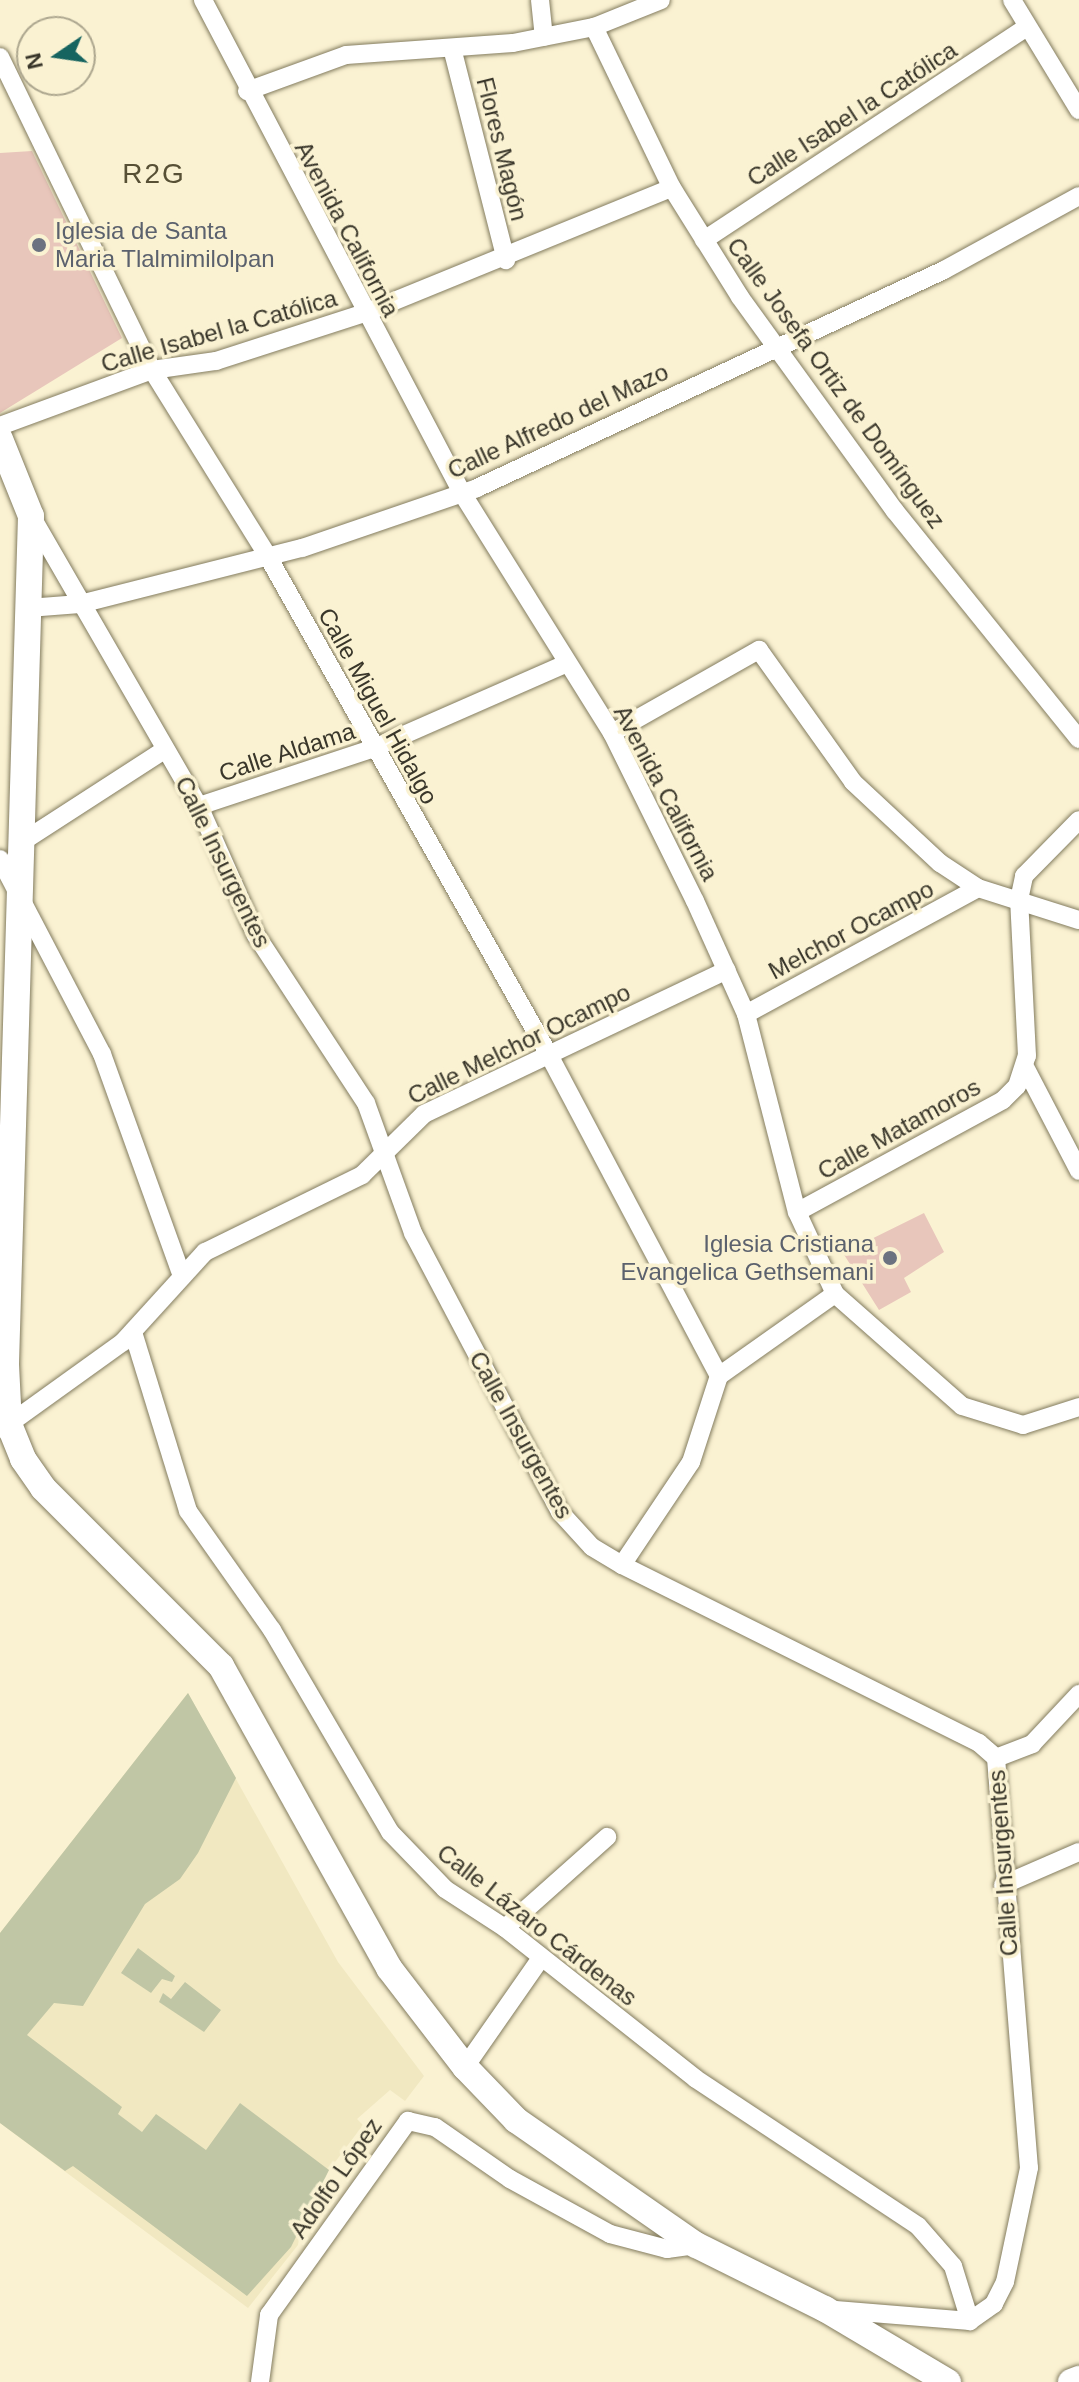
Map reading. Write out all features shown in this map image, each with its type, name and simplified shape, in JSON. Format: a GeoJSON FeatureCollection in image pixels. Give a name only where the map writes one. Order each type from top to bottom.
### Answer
{"type":"FeatureCollection","features":[{"type":"Feature","properties":{"kind":"main road","name":"Calle Insurgentes"},"geometry":{"type":"LineString","coordinates":[[0,439],[31,516]]}},
{"type":"Feature","properties":{"kind":"main road"},"geometry":{"type":"LineString","coordinates":[[31,516],[20,892],[7,1105],[4,1427],[43,1488],[221,1666],[358,1918],[465,2067],[553,2151],[696,2245],[825,2309],[948,2382]]}},
{"type":"Feature","properties":{"kind":"street","name":"Avenida California"},"geometry":{"type":"LineString","coordinates":[[203,0],[247,91],[462,493],[565,664],[612,733],[746,1014],[797,1212],[835,1294],[962,1406],[1023,1425],[1079,1407]]}},
{"type":"Feature","properties":{"kind":"street"},"geometry":{"type":"LineString","coordinates":[[540,0],[544,37]]}},
{"type":"Feature","properties":{"kind":"street"},"geometry":{"type":"LineString","coordinates":[[247,91],[346,55],[452,48],[544,37],[594,27],[661,0]]}},
{"type":"Feature","properties":{"kind":"street"},"geometry":{"type":"LineString","coordinates":[[1012,0],[1026,28],[1079,110]]}},
{"type":"Feature","properties":{"kind":"street","name":"Calle Josefa Ortiz de Domínguez"},"geometry":{"type":"LineString","coordinates":[[594,27],[672,188],[704,240],[895,511],[1079,739]]}},
{"type":"Feature","properties":{"kind":"street","name":"Calle Isabel la Católica"},"geometry":{"type":"LineString","coordinates":[[704,240],[1026,28]]}},
{"type":"Feature","properties":{"kind":"street","name":"Flores Magón"},"geometry":{"type":"LineString","coordinates":[[452,48],[506,260]]}},
{"type":"Feature","properties":{"kind":"street","name":"Calle Miguel Hidalgo"},"geometry":{"type":"LineString","coordinates":[[0,57],[152,370],[267,555],[549,1055],[719,1376]]}},
{"type":"Feature","properties":{"kind":"street","name":"Calle Isabel la Católica"},"geometry":{"type":"LineString","coordinates":[[0,426],[152,370],[216,361],[365,313],[506,260],[672,188]]}},
{"type":"Feature","properties":{"kind":"street","name":"Calle Alfredo del Mazo"},"geometry":{"type":"LineString","coordinates":[[28,608],[80,604],[267,555],[462,493],[959,263],[1079,196]]}},
{"type":"Feature","properties":{"kind":"street","name":"Calle Insurgentes"},"geometry":{"type":"LineString","coordinates":[[31,516],[199,806],[256,935],[366,1103],[413,1233],[560,1512],[592,1547],[622,1565],[979,1743],[996,1758],[1027,2196],[1005,2282],[994,2304],[970,2321]]}},
{"type":"Feature","properties":{"kind":"street"},"geometry":{"type":"LineString","coordinates":[[612,733],[759,650],[853,782],[940,863],[978,888],[1079,920]]}},
{"type":"Feature","properties":{"kind":"street","name":"Calle Aldama"},"geometry":{"type":"LineString","coordinates":[[199,806],[374,748],[565,664]]}},
{"type":"Feature","properties":{"kind":"street"},"geometry":{"type":"LineString","coordinates":[[22,842],[164,750]]}},
{"type":"Feature","properties":{"kind":"street"},"geometry":{"type":"LineString","coordinates":[[1079,820],[1034,862],[1019,900],[1026,1069],[1079,1171]]}},
{"type":"Feature","properties":{"kind":"street"},"geometry":{"type":"LineString","coordinates":[[0,859],[20,892],[113,1080],[181,1274]]}},
{"type":"Feature","properties":{"kind":"street","name":"Melchor Ocampo"},"geometry":{"type":"LineString","coordinates":[[746,1014],[978,888]]}},
{"type":"Feature","properties":{"kind":"street","name":"Calle Melchor Ocampo"},"geometry":{"type":"LineString","coordinates":[[4,1427],[133,1332],[181,1274],[227,1239],[362,1175],[424,1114],[727,970]]}},
{"type":"Feature","properties":{"kind":"street","name":"Calle Matamoros"},"geometry":{"type":"LineString","coordinates":[[797,1212],[1003,1100],[1026,1069]]}},
{"type":"Feature","properties":{"kind":"street"},"geometry":{"type":"LineString","coordinates":[[622,1565],[691,1462],[719,1376],[835,1294]]}},
{"type":"Feature","properties":{"kind":"street","name":"Calle Lázaro Cárdenas"},"geometry":{"type":"LineString","coordinates":[[133,1332],[188,1511],[272,1630],[390,1832],[445,1889],[505,1928],[734,2106],[918,2226],[953,2266],[970,2321]]}},
{"type":"Feature","properties":{"kind":"street"},"geometry":{"type":"LineString","coordinates":[[996,1758],[1032,1744],[1079,1694]]}},
{"type":"Feature","properties":{"kind":"street"},"geometry":{"type":"LineString","coordinates":[[505,1928],[607,1837]]}},
{"type":"Feature","properties":{"kind":"street"},"geometry":{"type":"LineString","coordinates":[[1003,1885],[1079,1852]]}},
{"type":"Feature","properties":{"kind":"street"},"geometry":{"type":"LineString","coordinates":[[465,2067],[541,1958]]}},
{"type":"Feature","properties":{"kind":"street","name":"Adolfo López"},"geometry":{"type":"LineString","coordinates":[[260,2382],[269,2315],[408,2121],[435,2127],[510,2179],[610,2234],[667,2249],[696,2245]]}},
{"type":"Feature","properties":{"kind":"street"},"geometry":{"type":"LineString","coordinates":[[825,2309],[970,2321]]}},
{"type":"Feature","properties":{"kind":"shaded area"},"geometry":{"type":"Polygon","coordinates":[[[188,1693],[338,1962],[424,2076],[405,2101],[390,2090],[357,2119],[363,2125],[292,2219],[301,2227],[298,2245],[248,2308],[0,2123],[0,1933],[188,1693]]]}},
{"type":"Feature","properties":{"kind":"green space"},"geometry":{"type":"Polygon","coordinates":[[[188,1693],[236,1778],[198,1853],[180,1879],[145,1904],[83,2006],[54,2003],[27,2035],[122,2107],[118,2114],[142,2132],[156,2114],[206,2150],[240,2103],[329,2170],[291,2247],[247,2296],[73,2166],[65,2171],[0,2123],[0,1933],[188,1693]]]}},
{"type":"Feature","properties":{"kind":"green space"},"geometry":{"type":"Polygon","coordinates":[[[138,1948],[175,1976],[172,1982],[162,1979],[151,1993],[121,1973],[138,1948]]]}},
{"type":"Feature","properties":{"kind":"green space"},"geometry":{"type":"Polygon","coordinates":[[[185,1982],[221,2010],[204,2032],[159,2002],[163,1993],[171,1999],[185,1982]]]}},
{"type":"Feature","properties":{"kind":"building","name":"Iglesia de Santa Maria Tlalmimilolpan"},"geometry":{"type":"Polygon","coordinates":[[[32,151],[122,338],[0,413],[0,153],[32,151]]]}},
{"type":"Feature","properties":{"kind":"building","name":"Iglesia Cristiana Evangelica Gethsemani"},"geometry":{"type":"Polygon","coordinates":[[[924,1213],[944,1252],[904,1278],[911,1292],[879,1310],[843,1253],[924,1213]]]}},
{"type":"Feature","properties":{"kind":"place","name":"Iglesia de Santa Maria Tlalmimilolpan"},"geometry":{"type":"Point","coordinates":[39,245]}},
{"type":"Feature","properties":{"kind":"place","name":"Iglesia Cristiana Evangelica Gethsemani"},"geometry":{"type":"Point","coordinates":[890,1258]}},
{"type":"Feature","properties":{"kind":"district","name":"R2G"},"geometry":{"type":"Point","coordinates":[154,174]}}]}
